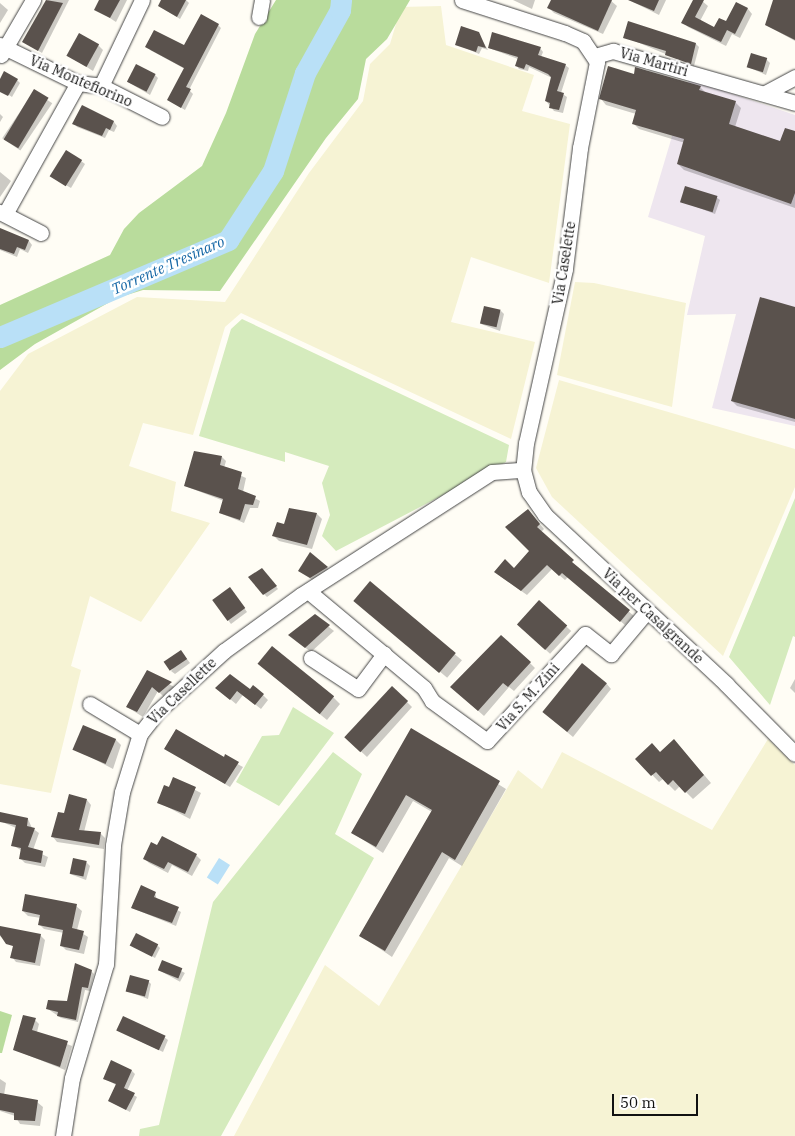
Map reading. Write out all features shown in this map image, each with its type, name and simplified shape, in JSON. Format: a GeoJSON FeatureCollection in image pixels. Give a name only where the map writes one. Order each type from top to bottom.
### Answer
{"type":"FeatureCollection","features":[{"type":"Feature","properties":{"kind":"street"},"geometry":{"type":"LineString","coordinates":[[2,50],[33,0]]}},
{"type":"Feature","properties":{"kind":"street"},"geometry":{"type":"LineString","coordinates":[[100,86],[142,0]]}},
{"type":"Feature","properties":{"kind":"street"},"geometry":{"type":"LineString","coordinates":[[259,17],[262,0]]}},
{"type":"Feature","properties":{"kind":"street"},"geometry":{"type":"LineString","coordinates":[[462,0],[565,33],[582,41],[595,56]]}},
{"type":"Feature","properties":{"kind":"street","name":"Via Montefiorino"},"geometry":{"type":"LineString","coordinates":[[2,50],[78,83],[100,86],[162,117]]}},
{"type":"Feature","properties":{"kind":"street","name":"Via Martiri"},"geometry":{"type":"LineString","coordinates":[[595,56],[613,51],[795,103]]}},
{"type":"Feature","properties":{"kind":"street","name":"Via Caselette"},"geometry":{"type":"LineString","coordinates":[[523,470],[526,443],[565,269],[580,148],[598,68],[595,56]]}},
{"type":"Feature","properties":{"kind":"street"},"geometry":{"type":"LineString","coordinates":[[764,93],[795,78]]}},
{"type":"Feature","properties":{"kind":"street"},"geometry":{"type":"LineString","coordinates":[[41,234],[3,213],[78,83]]}},
{"type":"Feature","properties":{"kind":"street","name":"Via Casellette"},"geometry":{"type":"LineString","coordinates":[[63,1136],[72,1078],[106,964],[113,845],[122,792],[140,734],[158,711],[224,651],[308,590],[492,472],[523,470]]}},
{"type":"Feature","properties":{"kind":"street","name":"Via per Casalgrande"},"geometry":{"type":"LineString","coordinates":[[523,470],[529,492],[545,515],[726,684],[795,754]]}},
{"type":"Feature","properties":{"kind":"street","name":"Via S. M. Zini"},"geometry":{"type":"LineString","coordinates":[[308,590],[424,688],[432,701],[487,741],[585,634],[611,654],[642,617]]}},
{"type":"Feature","properties":{"kind":"street"},"geometry":{"type":"LineString","coordinates":[[312,658],[358,689],[384,654]]}},
{"type":"Feature","properties":{"kind":"street"},"geometry":{"type":"LineString","coordinates":[[90,704],[140,734]]}},
{"type":"Feature","properties":{"kind":"shaded area"},"geometry":{"type":"Polygon","coordinates":[[[441,6],[446,45],[534,75],[522,111],[570,124],[549,283],[471,257],[451,322],[535,342],[511,439],[241,313],[225,327],[193,435],[143,423],[129,466],[176,482],[171,511],[210,523],[141,622],[90,596],[71,666],[81,670],[51,793],[0,784],[0,391],[28,354],[137,297],[225,302],[309,173],[363,101],[370,64],[390,44],[401,7],[441,6]]]}},
{"type":"Feature","properties":{"kind":"shaded area"},"geometry":{"type":"Polygon","coordinates":[[[689,79],[795,115],[795,426],[712,408],[736,314],[687,315],[705,236],[648,217],[689,79]]]}},
{"type":"Feature","properties":{"kind":"shaded area"},"geometry":{"type":"Polygon","coordinates":[[[575,282],[594,283],[686,303],[672,407],[557,375],[575,282]]]}},
{"type":"Feature","properties":{"kind":"shaded area"},"geometry":{"type":"Polygon","coordinates":[[[559,380],[795,449],[795,487],[723,656],[552,497],[536,468],[559,380]]]}},
{"type":"Feature","properties":{"kind":"shaded area"},"geometry":{"type":"Polygon","coordinates":[[[768,739],[795,765],[795,1136],[234,1136],[325,965],[379,1006],[518,770],[542,789],[562,752],[712,830],[768,739]]]}},
{"type":"Feature","properties":{"kind":"green space"},"geometry":{"type":"Polygon","coordinates":[[[276,0],[410,0],[387,39],[366,59],[358,99],[326,138],[220,291],[143,290],[117,298],[35,344],[0,370],[0,305],[110,255],[124,229],[139,213],[202,166],[226,113],[255,34],[276,0]]]}},
{"type":"Feature","properties":{"kind":"green space"},"geometry":{"type":"Polygon","coordinates":[[[242,319],[509,445],[506,462],[336,551],[322,536],[330,515],[322,483],[329,466],[285,452],[285,462],[199,436],[231,329],[242,319]]]}},
{"type":"Feature","properties":{"kind":"green space"},"geometry":{"type":"Polygon","coordinates":[[[795,498],[795,637],[793,636],[770,705],[729,657],[795,498]]]}},
{"type":"Feature","properties":{"kind":"green space"},"geometry":{"type":"Polygon","coordinates":[[[293,707],[334,733],[279,806],[236,782],[262,736],[279,735],[293,707]]]}},
{"type":"Feature","properties":{"kind":"green space"},"geometry":{"type":"Polygon","coordinates":[[[333,752],[362,774],[335,834],[374,858],[221,1136],[139,1136],[140,1129],[159,1125],[213,902],[333,752]]]}},
{"type":"Feature","properties":{"kind":"green space"},"geometry":{"type":"Polygon","coordinates":[[[0,1011],[12,1015],[2,1053],[0,1053],[0,1011]]]}},
{"type":"Feature","properties":{"kind":"water"},"geometry":{"type":"Polygon","coordinates":[[[219,858],[230,865],[218,884],[207,878],[219,858]]]}},
{"type":"Feature","properties":{"kind":"building"},"geometry":{"type":"Polygon","coordinates":[[[46,0],[63,3],[38,51],[22,42],[46,0]]]}},
{"type":"Feature","properties":{"kind":"building"},"geometry":{"type":"Polygon","coordinates":[[[99,0],[120,0],[110,18],[94,10],[99,0]]]}},
{"type":"Feature","properties":{"kind":"building"},"geometry":{"type":"Polygon","coordinates":[[[161,0],[186,0],[177,17],[158,6],[161,0]]]}},
{"type":"Feature","properties":{"kind":"building"},"geometry":{"type":"Polygon","coordinates":[[[551,0],[612,0],[598,31],[547,8],[551,0]]]}},
{"type":"Feature","properties":{"kind":"building"},"geometry":{"type":"Polygon","coordinates":[[[628,0],[659,0],[654,11],[628,0]]]}},
{"type":"Feature","properties":{"kind":"building"},"geometry":{"type":"Polygon","coordinates":[[[693,0],[704,0],[695,17],[714,27],[719,18],[726,21],[736,2],[748,8],[735,34],[727,30],[721,42],[681,23],[693,0]]]}},
{"type":"Feature","properties":{"kind":"building"},"geometry":{"type":"Polygon","coordinates":[[[773,0],[795,0],[795,40],[765,25],[773,0]]]}},
{"type":"Feature","properties":{"kind":"building"},"geometry":{"type":"Polygon","coordinates":[[[201,14],[219,24],[186,87],[191,89],[181,108],[167,100],[184,68],[145,47],[154,30],[184,45],[201,14]]]}},
{"type":"Feature","properties":{"kind":"building"},"geometry":{"type":"Polygon","coordinates":[[[628,21],[696,43],[691,64],[665,55],[666,51],[623,38],[628,21]]]}},
{"type":"Feature","properties":{"kind":"building"},"geometry":{"type":"Polygon","coordinates":[[[461,26],[479,32],[486,48],[478,46],[476,52],[455,45],[461,26]]]}},
{"type":"Feature","properties":{"kind":"building"},"geometry":{"type":"Polygon","coordinates":[[[492,32],[541,47],[538,55],[566,64],[557,91],[564,93],[559,110],[549,108],[550,103],[545,101],[551,77],[526,64],[524,69],[515,66],[518,57],[488,48],[492,32]]]}},
{"type":"Feature","properties":{"kind":"building"},"geometry":{"type":"Polygon","coordinates":[[[79,33],[99,44],[87,67],[66,56],[79,33]]]}},
{"type":"Feature","properties":{"kind":"building"},"geometry":{"type":"Polygon","coordinates":[[[751,53],[767,58],[763,72],[747,67],[751,53]]]}},
{"type":"Feature","properties":{"kind":"building"},"geometry":{"type":"Polygon","coordinates":[[[136,64],[156,74],[147,92],[127,82],[136,64]]]}},
{"type":"Feature","properties":{"kind":"building"},"geometry":{"type":"Polygon","coordinates":[[[608,66],[634,74],[635,67],[701,86],[699,90],[736,101],[729,124],[780,141],[785,128],[795,131],[795,193],[791,204],[677,164],[684,139],[632,124],[636,110],[599,99],[608,66]]]}},
{"type":"Feature","properties":{"kind":"building"},"geometry":{"type":"Polygon","coordinates":[[[4,71],[18,79],[8,96],[0,92],[0,79],[4,71]]]}},
{"type":"Feature","properties":{"kind":"building"},"geometry":{"type":"Polygon","coordinates":[[[34,89],[49,98],[18,148],[4,140],[34,89]]]}},
{"type":"Feature","properties":{"kind":"building"},"geometry":{"type":"Polygon","coordinates":[[[82,105],[114,121],[110,130],[106,128],[102,136],[72,124],[82,105]]]}},
{"type":"Feature","properties":{"kind":"building"},"geometry":{"type":"Polygon","coordinates":[[[66,150],[82,160],[66,186],[50,176],[66,150]]]}},
{"type":"Feature","properties":{"kind":"building"},"geometry":{"type":"Polygon","coordinates":[[[685,186],[718,196],[713,212],[680,202],[685,186]]]}},
{"type":"Feature","properties":{"kind":"building"},"geometry":{"type":"Polygon","coordinates":[[[0,228],[29,240],[25,250],[17,247],[14,254],[0,249],[0,228]]]}},
{"type":"Feature","properties":{"kind":"building"},"geometry":{"type":"Polygon","coordinates":[[[760,297],[795,307],[795,419],[731,401],[760,297]]]}},
{"type":"Feature","properties":{"kind":"building"},"geometry":{"type":"Polygon","coordinates":[[[484,306],[501,310],[497,327],[480,324],[484,306]]]}},
{"type":"Feature","properties":{"kind":"building"},"geometry":{"type":"Polygon","coordinates":[[[194,451],[222,456],[220,465],[242,472],[238,489],[256,496],[253,505],[245,504],[240,520],[219,513],[223,499],[184,486],[194,451]]]}},
{"type":"Feature","properties":{"kind":"building"},"geometry":{"type":"Polygon","coordinates":[[[289,508],[317,513],[307,545],[272,536],[277,522],[284,524],[289,508]]]}},
{"type":"Feature","properties":{"kind":"building"},"geometry":{"type":"Polygon","coordinates":[[[528,509],[540,524],[537,527],[574,560],[572,562],[630,610],[620,622],[562,573],[559,576],[547,565],[521,591],[494,572],[505,559],[514,568],[529,551],[505,527],[528,509]]]}},
{"type":"Feature","properties":{"kind":"building"},"geometry":{"type":"Polygon","coordinates":[[[310,552],[328,567],[310,578],[298,571],[310,552]]]}},
{"type":"Feature","properties":{"kind":"building"},"geometry":{"type":"Polygon","coordinates":[[[262,568],[277,586],[263,595],[248,577],[262,568]]]}},
{"type":"Feature","properties":{"kind":"building"},"geometry":{"type":"Polygon","coordinates":[[[370,581],[456,653],[439,673],[353,601],[370,581]]]}},
{"type":"Feature","properties":{"kind":"building"},"geometry":{"type":"Polygon","coordinates":[[[230,587],[245,608],[227,621],[212,600],[230,587]]]}},
{"type":"Feature","properties":{"kind":"building"},"geometry":{"type":"Polygon","coordinates":[[[539,600],[567,625],[545,650],[517,625],[539,600]]]}},
{"type":"Feature","properties":{"kind":"building"},"geometry":{"type":"Polygon","coordinates":[[[315,614],[330,625],[305,648],[288,635],[315,614]]]}},
{"type":"Feature","properties":{"kind":"building"},"geometry":{"type":"Polygon","coordinates":[[[501,635],[531,662],[508,687],[503,683],[478,711],[450,687],[501,635]]]}},
{"type":"Feature","properties":{"kind":"building"},"geometry":{"type":"Polygon","coordinates":[[[272,646],[334,696],[320,714],[258,664],[272,646]]]}},
{"type":"Feature","properties":{"kind":"building"},"geometry":{"type":"Polygon","coordinates":[[[181,650],[187,659],[170,671],[164,662],[181,650]]]}},
{"type":"Feature","properties":{"kind":"building"},"geometry":{"type":"Polygon","coordinates":[[[582,663],[607,683],[567,732],[542,712],[582,663]]]}},
{"type":"Feature","properties":{"kind":"building"},"geometry":{"type":"Polygon","coordinates":[[[147,670],[172,682],[159,693],[152,687],[137,712],[126,707],[147,670]]]}},
{"type":"Feature","properties":{"kind":"building"},"geometry":{"type":"Polygon","coordinates":[[[230,674],[250,689],[253,685],[264,694],[255,705],[237,691],[230,700],[215,688],[230,674]]]}},
{"type":"Feature","properties":{"kind":"building"},"geometry":{"type":"Polygon","coordinates":[[[392,686],[408,701],[360,752],[344,737],[392,686]]]}},
{"type":"Feature","properties":{"kind":"building"},"geometry":{"type":"Polygon","coordinates":[[[83,725],[116,739],[106,764],[72,750],[83,725]]]}},
{"type":"Feature","properties":{"kind":"building"},"geometry":{"type":"Polygon","coordinates":[[[411,728],[500,781],[455,860],[442,852],[385,951],[359,936],[432,810],[406,795],[376,847],[351,833],[411,728]]]}},
{"type":"Feature","properties":{"kind":"building"},"geometry":{"type":"Polygon","coordinates":[[[176,729],[224,757],[225,754],[239,762],[225,784],[164,749],[176,729]]]}},
{"type":"Feature","properties":{"kind":"building"},"geometry":{"type":"Polygon","coordinates":[[[674,739],[704,775],[685,793],[673,780],[668,785],[656,772],[651,776],[635,759],[652,743],[660,752],[674,739]]]}},
{"type":"Feature","properties":{"kind":"building"},"geometry":{"type":"Polygon","coordinates":[[[173,777],[196,787],[185,814],[157,803],[164,785],[169,787],[173,777]]]}},
{"type":"Feature","properties":{"kind":"building"},"geometry":{"type":"Polygon","coordinates":[[[69,794],[87,799],[79,830],[101,832],[99,845],[51,837],[58,812],[64,813],[69,794]]]}},
{"type":"Feature","properties":{"kind":"building"},"geometry":{"type":"Polygon","coordinates":[[[0,812],[28,818],[27,826],[35,828],[28,847],[43,851],[41,863],[19,859],[21,848],[11,846],[16,825],[0,822],[0,812]]]}},
{"type":"Feature","properties":{"kind":"building"},"geometry":{"type":"Polygon","coordinates":[[[162,836],[197,854],[188,872],[168,862],[164,869],[143,859],[151,842],[157,845],[162,836]]]}},
{"type":"Feature","properties":{"kind":"building"},"geometry":{"type":"Polygon","coordinates":[[[73,858],[87,861],[83,877],[70,874],[73,858]]]}},
{"type":"Feature","properties":{"kind":"building"},"geometry":{"type":"Polygon","coordinates":[[[141,885],[156,892],[154,897],[179,907],[172,923],[131,908],[141,885]]]}},
{"type":"Feature","properties":{"kind":"building"},"geometry":{"type":"Polygon","coordinates":[[[25,894],[77,904],[72,928],[84,931],[79,950],[60,946],[63,930],[38,925],[40,915],[22,911],[25,894]]]}},
{"type":"Feature","properties":{"kind":"building"},"geometry":{"type":"Polygon","coordinates":[[[0,926],[41,934],[35,963],[10,958],[13,946],[6,944],[0,935],[0,926]]]}},
{"type":"Feature","properties":{"kind":"building"},"geometry":{"type":"Polygon","coordinates":[[[136,933],[158,944],[152,957],[130,945],[136,933]]]}},
{"type":"Feature","properties":{"kind":"building"},"geometry":{"type":"Polygon","coordinates":[[[162,960],[182,968],[178,978],[158,970],[162,960]]]}},
{"type":"Feature","properties":{"kind":"building"},"geometry":{"type":"Polygon","coordinates":[[[75,963],[92,970],[88,988],[82,987],[76,1020],[57,1016],[58,1012],[46,1009],[48,1000],[67,1001],[75,963]]]}},
{"type":"Feature","properties":{"kind":"building"},"geometry":{"type":"Polygon","coordinates":[[[130,975],[149,980],[145,997],[126,991],[130,975]]]}},
{"type":"Feature","properties":{"kind":"building"},"geometry":{"type":"Polygon","coordinates":[[[23,1015],[36,1018],[32,1030],[68,1041],[60,1067],[13,1050],[23,1015]]]}},
{"type":"Feature","properties":{"kind":"building"},"geometry":{"type":"Polygon","coordinates":[[[123,1016],[166,1036],[159,1050],[116,1031],[123,1016]]]}},
{"type":"Feature","properties":{"kind":"building"},"geometry":{"type":"Polygon","coordinates":[[[111,1060],[132,1070],[124,1088],[135,1093],[126,1110],[108,1101],[116,1084],[103,1079],[111,1060]]]}},
{"type":"Feature","properties":{"kind":"building"},"geometry":{"type":"Polygon","coordinates":[[[0,1093],[38,1100],[35,1121],[14,1120],[14,1113],[0,1110],[0,1093]]]}},
{"type":"Feature","properties":{"kind":"waterway","name":"Torrente Tresinaro"},"geometry":{"type":"LineString","coordinates":[[0,337],[228,240],[273,171],[305,73],[340,10],[341,0]]}}]}
